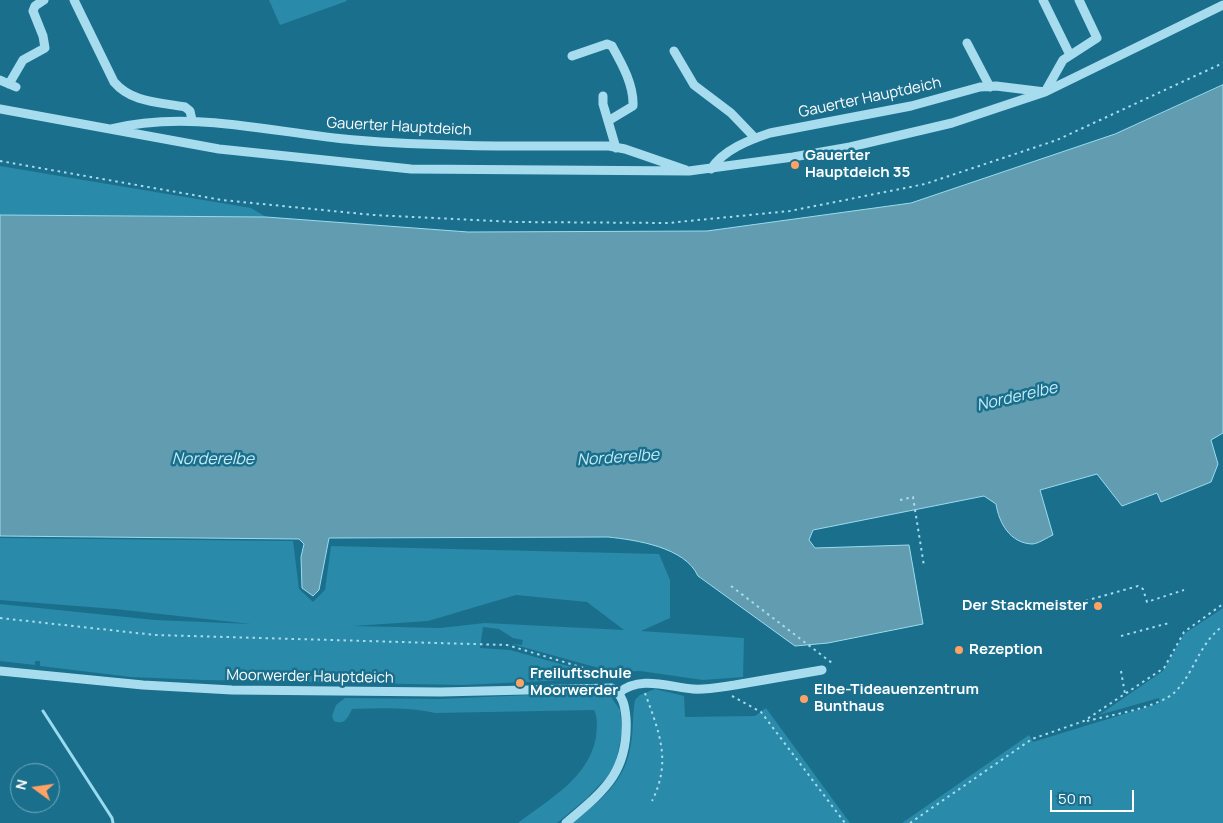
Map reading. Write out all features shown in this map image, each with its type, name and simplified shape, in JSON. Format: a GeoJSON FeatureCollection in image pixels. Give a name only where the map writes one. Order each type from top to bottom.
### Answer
{"type":"FeatureCollection","features":[{"type":"Feature","properties":{"kind":"street"},"geometry":{"type":"LineString","coordinates":[[0,80],[12,85],[23,60],[45,48],[43,36],[33,11],[35,6],[44,0]]}},
{"type":"Feature","properties":{"kind":"street"},"geometry":{"type":"LineString","coordinates":[[74,0],[114,82],[121,90],[138,99],[185,107],[190,111],[192,120]]}},
{"type":"Feature","properties":{"kind":"street"},"geometry":{"type":"LineString","coordinates":[[1043,0],[1070,55]]}},
{"type":"Feature","properties":{"kind":"street"},"geometry":{"type":"LineString","coordinates":[[1045,92],[1054,73],[1070,55],[1097,38],[1079,0]]}},
{"type":"Feature","properties":{"kind":"street","name":"Gauerter Hauptdeich"},"geometry":{"type":"LineString","coordinates":[[0,109],[106,130],[219,149],[411,169],[689,171],[793,157],[901,136],[952,123],[1045,92],[1223,5]]}},
{"type":"Feature","properties":{"kind":"street"},"geometry":{"type":"LineString","coordinates":[[967,43],[990,87]]}},
{"type":"Feature","properties":{"kind":"street"},"geometry":{"type":"LineString","coordinates":[[572,56],[607,44],[612,46],[617,54],[634,96],[633,106],[608,121]]}},
{"type":"Feature","properties":{"kind":"street"},"geometry":{"type":"LineString","coordinates":[[674,51],[694,85],[732,113],[755,138]]}},
{"type":"Feature","properties":{"kind":"street","name":"Gauerter Hauptdeich"},"geometry":{"type":"LineString","coordinates":[[711,169],[717,159],[770,132],[911,106],[990,87],[1045,92]]}},
{"type":"Feature","properties":{"kind":"street"},"geometry":{"type":"LineString","coordinates":[[603,96],[616,148]]}},
{"type":"Feature","properties":{"kind":"street","name":"Gauerter Hauptdeich"},"geometry":{"type":"LineString","coordinates":[[106,130],[130,124],[192,120],[310,136],[419,144],[616,148],[668,162],[689,171]]}},
{"type":"Feature","properties":{"kind":"street","name":"Moorwerder Hauptdeich"},"geometry":{"type":"LineString","coordinates":[[0,670],[143,685],[232,690],[441,692],[606,687],[619,693]]}},
{"type":"Feature","properties":{"kind":"street"},"geometry":{"type":"LineString","coordinates":[[566,823],[611,782],[623,758],[627,737],[626,717],[624,702],[619,693],[627,686],[642,684],[670,685],[693,689],[748,683],[822,670]]}},
{"type":"Feature","properties":{"kind":"path"},"geometry":{"type":"LineString","coordinates":[[0,161],[222,200],[373,215],[516,222],[668,223],[790,212],[925,184],[1057,140],[1223,64]]}},
{"type":"Feature","properties":{"kind":"path"},"geometry":{"type":"LineString","coordinates":[[900,500],[913,497],[924,566]]}},
{"type":"Feature","properties":{"kind":"path"},"geometry":{"type":"LineString","coordinates":[[731,586],[832,663]]}},
{"type":"Feature","properties":{"kind":"path"},"geometry":{"type":"LineString","coordinates":[[1067,606],[1138,586],[1143,589],[1147,602],[1184,590]]}},
{"type":"Feature","properties":{"kind":"path"},"geometry":{"type":"LineString","coordinates":[[1084,721],[1164,668],[1184,632],[1223,604]]}},
{"type":"Feature","properties":{"kind":"path"},"geometry":{"type":"LineString","coordinates":[[0,618],[154,635],[508,645],[612,675],[624,681],[627,686]]}},
{"type":"Feature","properties":{"kind":"path"},"geometry":{"type":"LineString","coordinates":[[1121,636],[1169,623]]}},
{"type":"Feature","properties":{"kind":"path"},"geometry":{"type":"LineString","coordinates":[[910,823],[1032,739],[1084,721],[1156,702],[1174,693],[1194,666],[1206,642],[1223,626]]}},
{"type":"Feature","properties":{"kind":"path"},"geometry":{"type":"LineString","coordinates":[[1120,671],[1125,694]]}},
{"type":"Feature","properties":{"kind":"path"},"geometry":{"type":"LineString","coordinates":[[642,684],[658,726],[663,752],[660,784],[652,801]]}},
{"type":"Feature","properties":{"kind":"path"},"geometry":{"type":"LineString","coordinates":[[731,695],[761,712],[846,823]]}},
{"type":"Feature","properties":{"kind":"shaded area"},"geometry":{"type":"Polygon","coordinates":[[[269,0],[346,0],[347,1],[280,25],[269,0]]]}},
{"type":"Feature","properties":{"kind":"shaded area"},"geometry":{"type":"Polygon","coordinates":[[[0,166],[251,208],[266,217],[0,215],[0,166]]]}},
{"type":"Feature","properties":{"kind":"shaded area"},"geometry":{"type":"Polygon","coordinates":[[[0,538],[293,541],[299,589],[313,602],[325,590],[331,546],[659,554],[670,580],[670,618],[641,631],[744,638],[743,677],[703,680],[640,671],[613,672],[512,644],[522,645],[523,640],[513,638],[499,629],[483,627],[480,648],[510,650],[586,671],[588,679],[462,685],[131,677],[40,666],[40,661],[35,661],[35,665],[0,661],[0,604],[155,620],[251,624],[115,609],[0,600],[0,538]],[[516,595],[428,621],[353,626],[440,628],[485,623],[624,630],[587,602],[516,595]]]}},
{"type":"Feature","properties":{"kind":"shaded area"},"geometry":{"type":"Polygon","coordinates":[[[1223,608],[1223,823],[902,823],[1029,735],[1033,742],[1160,703],[1159,698],[1099,715],[1163,671],[1184,634],[1223,608]]]}},
{"type":"Feature","properties":{"kind":"shaded area"},"geometry":{"type":"Polygon","coordinates":[[[655,689],[684,696],[685,717],[755,716],[766,708],[850,823],[573,823],[609,791],[616,782],[627,761],[633,730],[635,700],[640,695],[655,689]]]}},
{"type":"Feature","properties":{"kind":"shaded area"},"geometry":{"type":"Polygon","coordinates":[[[600,692],[609,694],[620,710],[622,732],[616,762],[607,777],[587,798],[557,823],[518,823],[566,786],[585,764],[592,751],[596,737],[597,720],[594,710],[435,713],[405,709],[373,708],[352,709],[343,722],[334,721],[332,716],[336,705],[345,698],[439,699],[600,692]]]}},
{"type":"Feature","properties":{"kind":"water","name":"Norderelbe"},"geometry":{"type":"Polygon","coordinates":[[[1223,85],[1223,433],[1211,440],[1218,464],[1211,482],[1161,502],[1157,493],[1122,506],[1097,474],[1040,490],[1053,535],[1034,544],[1024,543],[1012,536],[1003,525],[996,504],[984,496],[813,530],[809,540],[815,548],[909,545],[923,624],[828,643],[795,646],[698,576],[692,566],[682,558],[659,547],[645,543],[608,537],[329,538],[319,590],[313,596],[302,588],[301,557],[304,544],[299,539],[0,536],[0,215],[266,217],[468,232],[707,231],[911,203],[1115,134],[1223,85]]]}},
{"type":"Feature","properties":{"kind":"waterway"},"geometry":{"type":"LineString","coordinates":[[43,711],[112,818],[113,823]]}},
{"type":"Feature","properties":{"kind":"place","name":"Gauerter Hauptdeich 35"},"geometry":{"type":"Point","coordinates":[795,165]}},
{"type":"Feature","properties":{"kind":"place","name":"Der Stackmeister"},"geometry":{"type":"Point","coordinates":[1098,606]}},
{"type":"Feature","properties":{"kind":"place","name":"Rezeption"},"geometry":{"type":"Point","coordinates":[959,650]}},
{"type":"Feature","properties":{"kind":"place","name":"Freiluftschule Moorwerder"},"geometry":{"type":"Point","coordinates":[520,683]}},
{"type":"Feature","properties":{"kind":"place","name":"Elbe-Tideauenzentrum Bunthaus"},"geometry":{"type":"Point","coordinates":[804,699]}}]}
